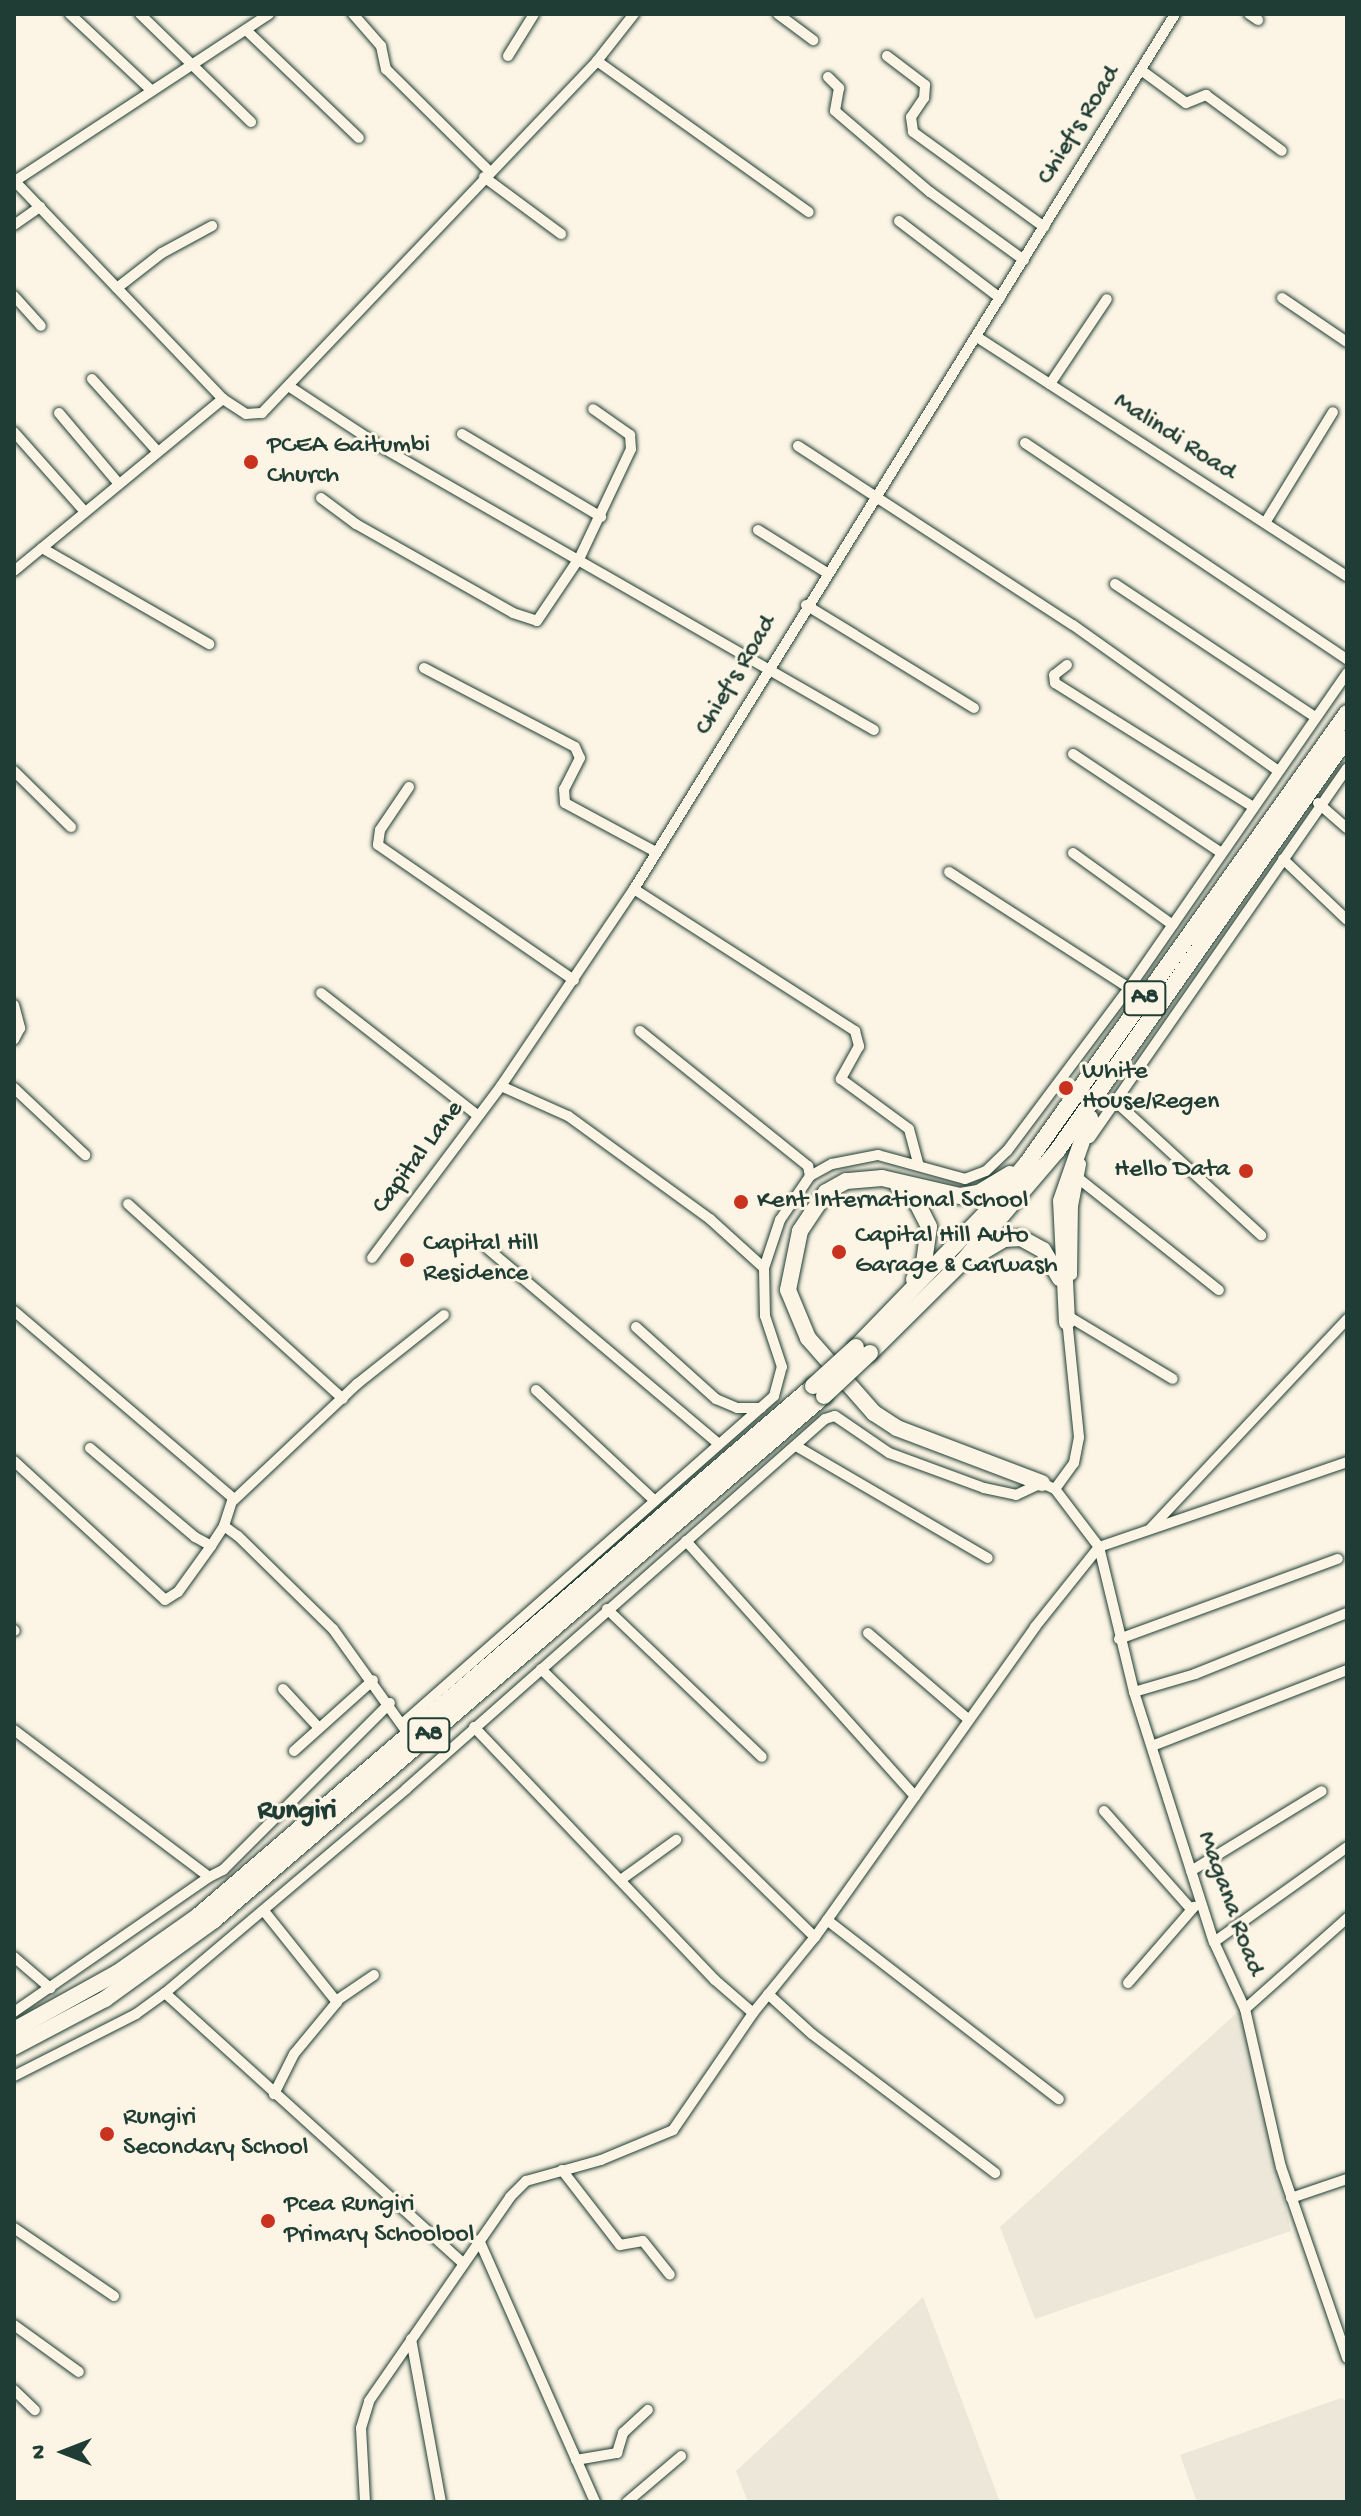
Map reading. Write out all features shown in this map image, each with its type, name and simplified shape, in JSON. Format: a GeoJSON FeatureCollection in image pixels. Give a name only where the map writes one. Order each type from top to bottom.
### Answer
{"type":"FeatureCollection","features":[{"type":"Feature","properties":{"kind":"highway","name":"A8"},"geometry":{"type":"LineString","coordinates":[[863,1350],[886,1319],[1027,1163],[1347,713]]}},
{"type":"Feature","properties":{"kind":"highway","name":"A8"},"geometry":{"type":"LineString","coordinates":[[14,2047],[105,1999],[214,1920],[863,1350],[907,1318],[963,1261],[1057,1151],[1137,1037],[1208,953],[1314,800],[1347,738]]}},
{"type":"Feature","properties":{"kind":"highway"},"geometry":{"type":"LineString","coordinates":[[1067,1319],[1060,1223],[1069,1166],[1096,1106],[1137,1037]]}},
{"type":"Feature","properties":{"kind":"highway"},"geometry":{"type":"LineString","coordinates":[[1027,1163],[993,1186],[960,1196],[882,1178],[846,1181],[826,1192],[800,1231],[789,1271],[792,1309],[808,1338],[853,1394],[897,1428],[1049,1486]]}},
{"type":"Feature","properties":{"kind":"highway"},"geometry":{"type":"LineString","coordinates":[[882,1178],[915,1199],[929,1227],[924,1262],[886,1319]]}},
{"type":"Feature","properties":{"kind":"highway"},"geometry":{"type":"LineString","coordinates":[[907,1318],[976,1257],[1004,1239],[1034,1242],[1054,1264],[1062,1283]]}},
{"type":"Feature","properties":{"kind":"highway","name":"A8"},"geometry":{"type":"LineString","coordinates":[[14,2030],[157,1948],[406,1730],[818,1391]]}},
{"type":"Feature","properties":{"kind":"street"},"geometry":{"type":"LineString","coordinates":[[70,14],[152,91]]}},
{"type":"Feature","properties":{"kind":"street"},"geometry":{"type":"LineString","coordinates":[[140,14],[251,122]]}},
{"type":"Feature","properties":{"kind":"street"},"geometry":{"type":"LineString","coordinates":[[269,14],[15,181],[223,399],[255,415],[290,387],[487,174],[597,61],[634,14]]}},
{"type":"Feature","properties":{"kind":"street"},"geometry":{"type":"LineString","coordinates":[[353,14],[381,46],[386,69],[487,174],[561,234]]}},
{"type":"Feature","properties":{"kind":"street"},"geometry":{"type":"LineString","coordinates":[[508,56],[534,14]]}},
{"type":"Feature","properties":{"kind":"street"},"geometry":{"type":"LineString","coordinates":[[778,14],[813,40]]}},
{"type":"Feature","properties":{"kind":"street","name":"Chief's Road"},"geometry":{"type":"LineString","coordinates":[[501,1086],[634,889],[806,605],[977,337],[1175,14]]}},
{"type":"Feature","properties":{"kind":"street"},"geometry":{"type":"LineString","coordinates":[[246,30],[359,138]]}},
{"type":"Feature","properties":{"kind":"street"},"geometry":{"type":"LineString","coordinates":[[887,56],[925,85],[924,98],[911,117],[913,132],[1044,227]]}},
{"type":"Feature","properties":{"kind":"street"},"geometry":{"type":"LineString","coordinates":[[597,61],[809,212]]}},
{"type":"Feature","properties":{"kind":"street"},"geometry":{"type":"LineString","coordinates":[[1141,70],[1186,103],[1206,95],[1282,151]]}},
{"type":"Feature","properties":{"kind":"street"},"geometry":{"type":"LineString","coordinates":[[828,77],[839,88],[835,111],[930,192],[1024,260]]}},
{"type":"Feature","properties":{"kind":"street"},"geometry":{"type":"LineString","coordinates":[[14,225],[40,207]]}},
{"type":"Feature","properties":{"kind":"street"},"geometry":{"type":"LineString","coordinates":[[899,221],[1000,298]]}},
{"type":"Feature","properties":{"kind":"street"},"geometry":{"type":"LineString","coordinates":[[117,288],[162,253],[212,226]]}},
{"type":"Feature","properties":{"kind":"street"},"geometry":{"type":"LineString","coordinates":[[14,296],[41,326]]}},
{"type":"Feature","properties":{"kind":"street"},"geometry":{"type":"LineString","coordinates":[[1282,298],[1347,342]]}},
{"type":"Feature","properties":{"kind":"street"},"geometry":{"type":"LineString","coordinates":[[1050,384],[1107,299]]}},
{"type":"Feature","properties":{"kind":"street","name":"Malindi Road"},"geometry":{"type":"LineString","coordinates":[[977,337],[1347,576]]}},
{"type":"Feature","properties":{"kind":"street"},"geometry":{"type":"LineString","coordinates":[[92,379],[158,452]]}},
{"type":"Feature","properties":{"kind":"street"},"geometry":{"type":"LineString","coordinates":[[290,387],[408,462],[580,557],[874,730]]}},
{"type":"Feature","properties":{"kind":"street"},"geometry":{"type":"LineString","coordinates":[[15,568],[223,399]]}},
{"type":"Feature","properties":{"kind":"street"},"geometry":{"type":"LineString","coordinates":[[321,498],[356,524],[532,621],[553,602],[580,557],[601,517],[632,441],[593,409]]}},
{"type":"Feature","properties":{"kind":"street"},"geometry":{"type":"LineString","coordinates":[[1265,523],[1333,412]]}},
{"type":"Feature","properties":{"kind":"street"},"geometry":{"type":"LineString","coordinates":[[59,413],[119,484]]}},
{"type":"Feature","properties":{"kind":"street"},"geometry":{"type":"LineString","coordinates":[[14,432],[85,512]]}},
{"type":"Feature","properties":{"kind":"street"},"geometry":{"type":"LineString","coordinates":[[462,434],[601,517]]}},
{"type":"Feature","properties":{"kind":"street"},"geometry":{"type":"LineString","coordinates":[[1025,443],[1347,659]]}},
{"type":"Feature","properties":{"kind":"street"},"geometry":{"type":"LineString","coordinates":[[798,446],[1073,625],[1277,770]]}},
{"type":"Feature","properties":{"kind":"street"},"geometry":{"type":"LineString","coordinates":[[758,530],[827,573]]}},
{"type":"Feature","properties":{"kind":"street"},"geometry":{"type":"LineString","coordinates":[[42,548],[209,644]]}},
{"type":"Feature","properties":{"kind":"street"},"geometry":{"type":"LineString","coordinates":[[1115,584],[1315,717]]}},
{"type":"Feature","properties":{"kind":"street"},"geometry":{"type":"LineString","coordinates":[[806,605],[974,708]]}},
{"type":"Feature","properties":{"kind":"street"},"geometry":{"type":"LineString","coordinates":[[1067,665],[1054,675],[1055,683],[1252,806]]}},
{"type":"Feature","properties":{"kind":"street"},"geometry":{"type":"LineString","coordinates":[[424,668],[575,747],[580,758],[564,789],[565,803],[656,852]]}},
{"type":"Feature","properties":{"kind":"street"},"geometry":{"type":"LineString","coordinates":[[224,1526],[323,1619],[373,1680],[406,1730],[654,1500],[761,1408],[781,1383],[782,1367],[765,1316],[764,1268],[780,1220],[810,1176],[832,1164],[878,1155],[957,1179],[986,1171],[1056,1088],[1129,988],[1220,852],[1347,673]]}},
{"type":"Feature","properties":{"kind":"street"},"geometry":{"type":"LineString","coordinates":[[1073,754],[1220,852]]}},
{"type":"Feature","properties":{"kind":"street"},"geometry":{"type":"LineString","coordinates":[[14,2076],[98,2035],[165,1993],[264,1911],[796,1446],[835,1416],[889,1453],[984,1488],[1016,1495],[1049,1486],[1074,1463],[1079,1437],[1067,1319],[1078,1178],[1092,1132],[1208,953],[1283,859],[1314,800],[1347,768]]}},
{"type":"Feature","properties":{"kind":"street"},"geometry":{"type":"LineString","coordinates":[[14,771],[71,827]]}},
{"type":"Feature","properties":{"kind":"street"},"geometry":{"type":"LineString","coordinates":[[409,787],[380,830],[378,845],[574,980]]}},
{"type":"Feature","properties":{"kind":"street"},"geometry":{"type":"LineString","coordinates":[[1314,800],[1347,828]]}},
{"type":"Feature","properties":{"kind":"street"},"geometry":{"type":"LineString","coordinates":[[1073,853],[1173,925]]}},
{"type":"Feature","properties":{"kind":"street"},"geometry":{"type":"LineString","coordinates":[[1283,859],[1347,920]]}},
{"type":"Feature","properties":{"kind":"street"},"geometry":{"type":"LineString","coordinates":[[949,872],[1129,988]]}},
{"type":"Feature","properties":{"kind":"street"},"geometry":{"type":"LineString","coordinates":[[634,889],[855,1031],[859,1046],[841,1079],[909,1129],[919,1166]]}},
{"type":"Feature","properties":{"kind":"street"},"geometry":{"type":"LineString","coordinates":[[321,993],[477,1115]]}},
{"type":"Feature","properties":{"kind":"street"},"geometry":{"type":"LineString","coordinates":[[14,1005],[20,1028],[14,1040]]}},
{"type":"Feature","properties":{"kind":"street"},"geometry":{"type":"LineString","coordinates":[[1098,1030],[1112,1042]]}},
{"type":"Feature","properties":{"kind":"street"},"geometry":{"type":"LineString","coordinates":[[640,1031],[808,1166],[810,1176]]}},
{"type":"Feature","properties":{"kind":"street"},"geometry":{"type":"LineString","coordinates":[[501,1086],[568,1116],[710,1219],[764,1268]]}},
{"type":"Feature","properties":{"kind":"street","name":"Capital Lane"},"geometry":{"type":"LineString","coordinates":[[372,1258],[501,1086]]}},
{"type":"Feature","properties":{"kind":"street"},"geometry":{"type":"LineString","coordinates":[[14,1088],[85,1155]]}},
{"type":"Feature","properties":{"kind":"street"},"geometry":{"type":"LineString","coordinates":[[1056,1088],[1070,1099]]}},
{"type":"Feature","properties":{"kind":"street"},"geometry":{"type":"LineString","coordinates":[[1114,1100],[1261,1235]]}},
{"type":"Feature","properties":{"kind":"street"},"geometry":{"type":"LineString","coordinates":[[1078,1178],[1219,1290]]}},
{"type":"Feature","properties":{"kind":"street"},"geometry":{"type":"LineString","coordinates":[[128,1204],[343,1399]]}},
{"type":"Feature","properties":{"kind":"street"},"geometry":{"type":"LineString","coordinates":[[780,1220],[800,1231]]}},
{"type":"Feature","properties":{"kind":"street"},"geometry":{"type":"LineString","coordinates":[[488,1249],[719,1444]]}},
{"type":"Feature","properties":{"kind":"street"},"geometry":{"type":"LineString","coordinates":[[14,1311],[234,1500]]}},
{"type":"Feature","properties":{"kind":"street"},"geometry":{"type":"LineString","coordinates":[[14,1461],[165,1600],[178,1592],[211,1546],[224,1526],[234,1500],[343,1399],[444,1315]]}},
{"type":"Feature","properties":{"kind":"street"},"geometry":{"type":"LineString","coordinates":[[1067,1319],[1173,1379]]}},
{"type":"Feature","properties":{"kind":"street"},"geometry":{"type":"LineString","coordinates":[[1150,1529],[1347,1319]]}},
{"type":"Feature","properties":{"kind":"street"},"geometry":{"type":"LineString","coordinates":[[636,1327],[716,1399],[737,1408],[761,1408]]}},
{"type":"Feature","properties":{"kind":"street"},"geometry":{"type":"LineString","coordinates":[[536,1390],[654,1500]]}},
{"type":"Feature","properties":{"kind":"street"},"geometry":{"type":"LineString","coordinates":[[796,1446],[988,1558]]}},
{"type":"Feature","properties":{"kind":"street"},"geometry":{"type":"LineString","coordinates":[[90,1448],[162,1511],[211,1546]]}},
{"type":"Feature","properties":{"kind":"street"},"geometry":{"type":"LineString","coordinates":[[365,2502],[363,2411],[517,2188],[673,2130],[753,2013],[815,1937],[969,1720],[1099,1547],[1347,1462]]}},
{"type":"Feature","properties":{"kind":"street","name":"Magana Road"},"geometry":{"type":"LineString","coordinates":[[1049,1486],[1099,1547],[1134,1692],[1214,1942],[1245,2009],[1291,2198],[1347,2358]]}},
{"type":"Feature","properties":{"kind":"street"},"geometry":{"type":"LineString","coordinates":[[686,1541],[915,1796]]}},
{"type":"Feature","properties":{"kind":"street"},"geometry":{"type":"LineString","coordinates":[[1119,1639],[1338,1559]]}},
{"type":"Feature","properties":{"kind":"street"},"geometry":{"type":"LineString","coordinates":[[607,1609],[762,1757]]}},
{"type":"Feature","properties":{"kind":"street"},"geometry":{"type":"LineString","coordinates":[[1134,1692],[1209,1669],[1347,1613]]}},
{"type":"Feature","properties":{"kind":"street"},"geometry":{"type":"LineString","coordinates":[[868,1633],[969,1720]]}},
{"type":"Feature","properties":{"kind":"street"},"geometry":{"type":"LineString","coordinates":[[541,1669],[815,1937]]}},
{"type":"Feature","properties":{"kind":"street"},"geometry":{"type":"LineString","coordinates":[[1152,1746],[1347,1670]]}},
{"type":"Feature","properties":{"kind":"street"},"geometry":{"type":"LineString","coordinates":[[294,1751],[373,1680]]}},
{"type":"Feature","properties":{"kind":"street"},"geometry":{"type":"LineString","coordinates":[[283,1689],[319,1728]]}},
{"type":"Feature","properties":{"kind":"street"},"geometry":{"type":"LineString","coordinates":[[14,2012],[223,1870],[390,1703]]}},
{"type":"Feature","properties":{"kind":"street"},"geometry":{"type":"LineString","coordinates":[[474,1727],[715,1980],[753,2013]]}},
{"type":"Feature","properties":{"kind":"street"},"geometry":{"type":"LineString","coordinates":[[14,1730],[209,1877]]}},
{"type":"Feature","properties":{"kind":"street"},"geometry":{"type":"LineString","coordinates":[[1191,1871],[1322,1791]]}},
{"type":"Feature","properties":{"kind":"street"},"geometry":{"type":"LineString","coordinates":[[1104,1811],[1191,1909]]}},
{"type":"Feature","properties":{"kind":"street"},"geometry":{"type":"LineString","coordinates":[[622,1879],[676,1840]]}},
{"type":"Feature","properties":{"kind":"street"},"geometry":{"type":"LineString","coordinates":[[1214,1942],[1347,1847]]}},
{"type":"Feature","properties":{"kind":"street"},"geometry":{"type":"LineString","coordinates":[[1128,1983],[1201,1900]]}},
{"type":"Feature","properties":{"kind":"street"},"geometry":{"type":"LineString","coordinates":[[264,1911],[336,2001]]}},
{"type":"Feature","properties":{"kind":"street"},"geometry":{"type":"LineString","coordinates":[[1245,2009],[1347,1918]]}},
{"type":"Feature","properties":{"kind":"street"},"geometry":{"type":"LineString","coordinates":[[827,1920],[1059,2099]]}},
{"type":"Feature","properties":{"kind":"street"},"geometry":{"type":"LineString","coordinates":[[14,1957],[50,1988]]}},
{"type":"Feature","properties":{"kind":"street"},"geometry":{"type":"LineString","coordinates":[[274,2094],[294,2054],[336,2001],[374,1975]]}},
{"type":"Feature","properties":{"kind":"street"},"geometry":{"type":"LineString","coordinates":[[165,1993],[463,2263]]}},
{"type":"Feature","properties":{"kind":"street"},"geometry":{"type":"LineString","coordinates":[[768,1994],[812,2034],[995,2173]]}},
{"type":"Feature","properties":{"kind":"street"},"geometry":{"type":"LineString","coordinates":[[562,2170],[620,2245],[644,2242],[670,2275]]}},
{"type":"Feature","properties":{"kind":"street"},"geometry":{"type":"LineString","coordinates":[[1291,2198],[1347,2179]]}},
{"type":"Feature","properties":{"kind":"street"},"geometry":{"type":"LineString","coordinates":[[14,2228],[114,2296]]}},
{"type":"Feature","properties":{"kind":"street"},"geometry":{"type":"LineString","coordinates":[[479,2240],[595,2502]]}},
{"type":"Feature","properties":{"kind":"street"},"geometry":{"type":"LineString","coordinates":[[14,2325],[79,2372]]}},
{"type":"Feature","properties":{"kind":"street"},"geometry":{"type":"LineString","coordinates":[[411,2339],[441,2502]]}},
{"type":"Feature","properties":{"kind":"street"},"geometry":{"type":"LineString","coordinates":[[14,2390],[35,2410]]}},
{"type":"Feature","properties":{"kind":"street"},"geometry":{"type":"LineString","coordinates":[[576,2460],[617,2453],[623,2433],[648,2410]]}},
{"type":"Feature","properties":{"kind":"street"},"geometry":{"type":"LineString","coordinates":[[627,2502],[681,2456]]}},
{"type":"Feature","properties":{"kind":"shaded area"},"geometry":{"type":"Polygon","coordinates":[[[1240,2010],[1291,2231],[1035,2319],[1000,2227],[1240,2010]]]}},
{"type":"Feature","properties":{"kind":"shaded area"},"geometry":{"type":"Polygon","coordinates":[[[923,2297],[1000,2502],[748,2502],[736,2471],[923,2297]]]}},
{"type":"Feature","properties":{"kind":"shaded area"},"geometry":{"type":"Polygon","coordinates":[[[1341,2398],[1347,2401],[1347,2502],[1197,2502],[1180,2455],[1341,2398]]]}},
{"type":"Feature","properties":{"kind":"place","name":"PCEA Gaitumbi Church"},"geometry":{"type":"Point","coordinates":[251,462]}},
{"type":"Feature","properties":{"kind":"place","name":"White House/Regen"},"geometry":{"type":"Point","coordinates":[1066,1088]}},
{"type":"Feature","properties":{"kind":"place","name":"Hello Data"},"geometry":{"type":"Point","coordinates":[1246,1171]}},
{"type":"Feature","properties":{"kind":"place","name":"Kent International School"},"geometry":{"type":"Point","coordinates":[741,1202]}},
{"type":"Feature","properties":{"kind":"place","name":"Capital Hill Auto Garage & Carwash"},"geometry":{"type":"Point","coordinates":[839,1252]}},
{"type":"Feature","properties":{"kind":"place","name":"Capital Hill Residence"},"geometry":{"type":"Point","coordinates":[407,1260]}},
{"type":"Feature","properties":{"kind":"place","name":"Rungiri Secondary School"},"geometry":{"type":"Point","coordinates":[107,2134]}},
{"type":"Feature","properties":{"kind":"place","name":"Pcea Rungiri Primary Schoolool"},"geometry":{"type":"Point","coordinates":[268,2221]}},
{"type":"Feature","properties":{"kind":"district","name":"Rungiri"},"geometry":{"type":"Point","coordinates":[297,1812]}}]}
